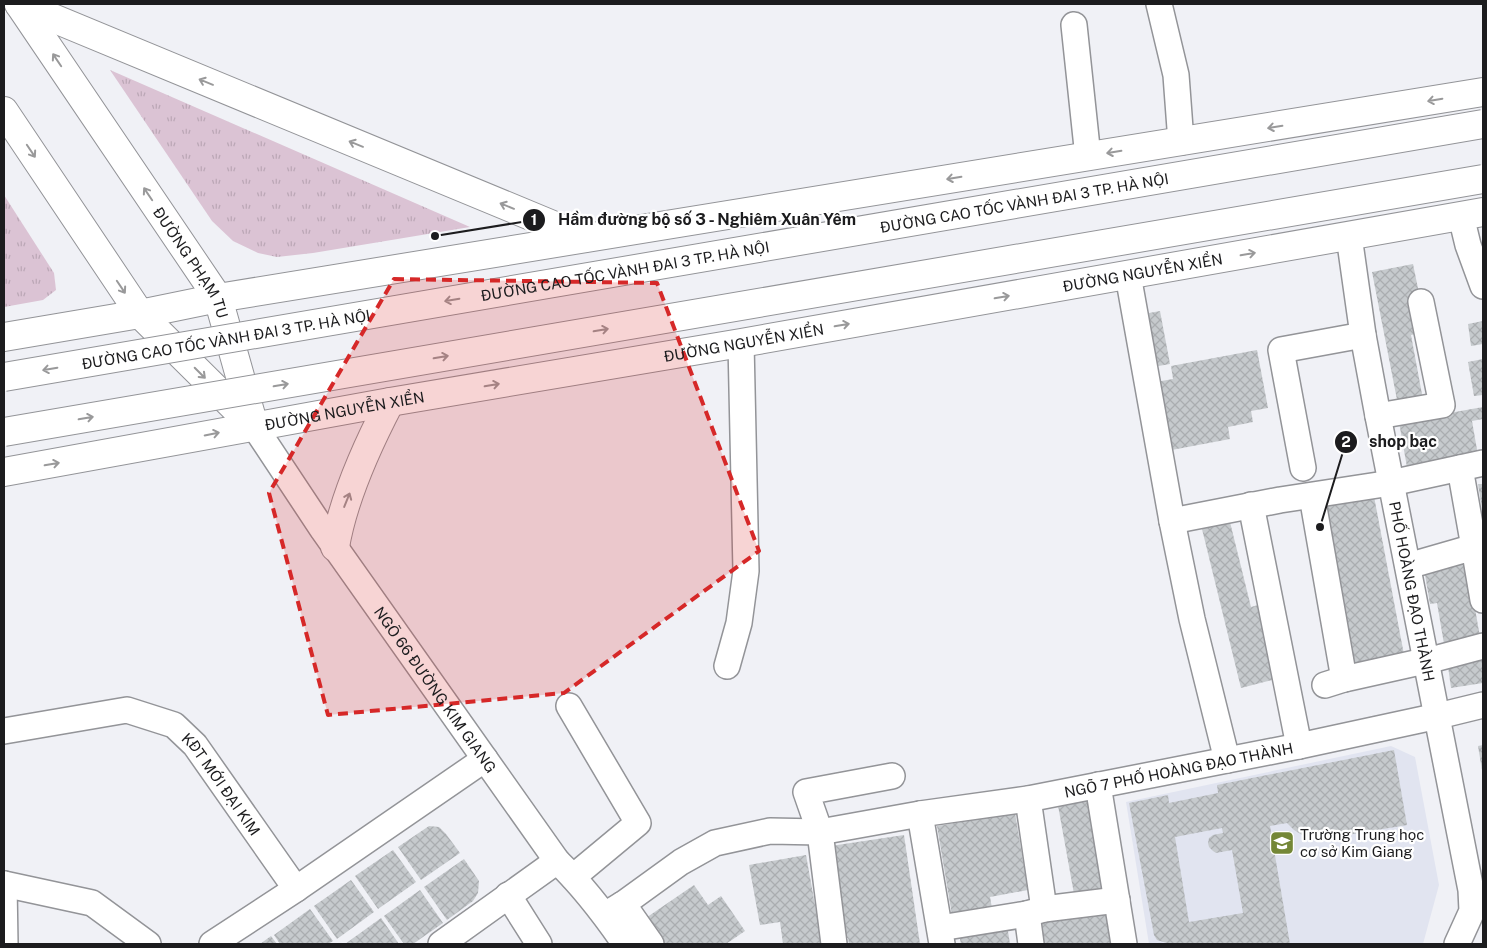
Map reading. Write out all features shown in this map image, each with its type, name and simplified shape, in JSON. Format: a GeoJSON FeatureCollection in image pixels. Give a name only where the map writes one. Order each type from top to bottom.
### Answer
{"type":"FeatureCollection","features":[{"type":"Feature","properties":{"kind":"main road"},"geometry":{"type":"LineString","coordinates":[[19,4],[584,238]]}},
{"type":"Feature","properties":{"kind":"main road","name":"ĐƯỜNG PHẠM TU"},"geometry":{"type":"LineString","coordinates":[[19,4],[218,298],[254,426]]}},
{"type":"Feature","properties":{"kind":"main road"},"geometry":{"type":"LineString","coordinates":[[4,337],[140,314],[218,298],[1483,92]]}},
{"type":"Feature","properties":{"kind":"main road"},"geometry":{"type":"LineString","coordinates":[[4,111],[140,314],[254,426]]}},
{"type":"Feature","properties":{"kind":"main road"},"geometry":{"type":"LineString","coordinates":[[796,204],[838,224],[1170,172],[1483,117]]}},
{"type":"Feature","properties":{"kind":"main road","name":"ĐƯỜNG CAO TỐC VÀNH ĐAI 3 TP. HÀ NỘI"},"geometry":{"type":"LineString","coordinates":[[4,377],[1483,124]]}},
{"type":"Feature","properties":{"kind":"main road"},"geometry":{"type":"LineString","coordinates":[[4,432],[1483,179]]}},
{"type":"Feature","properties":{"kind":"main road","name":"ĐƯỜNG NGUYỄN XIỂN"},"geometry":{"type":"LineString","coordinates":[[4,472],[390,402],[1472,214]]}},
{"type":"Feature","properties":{"kind":"main road"},"geometry":{"type":"LineString","coordinates":[[335,547],[343,509],[376,428],[390,402]]}},
{"type":"Feature","properties":{"kind":"street"},"geometry":{"type":"LineString","coordinates":[[1159,4],[1176,75],[1181,142]]}},
{"type":"Feature","properties":{"kind":"street"},"geometry":{"type":"LineString","coordinates":[[1074,25],[1088,157]]}},
{"type":"Feature","properties":{"kind":"street"},"geometry":{"type":"LineString","coordinates":[[1472,214],[1468,245],[1483,286]]}},
{"type":"Feature","properties":{"kind":"street","name":"PHỐ HOÀNG ĐẠO THÀNH"},"geometry":{"type":"LineString","coordinates":[[1350,236],[1352,266],[1378,416],[1471,890],[1478,914],[1457,944]]}},
{"type":"Feature","properties":{"kind":"street"},"geometry":{"type":"LineString","coordinates":[[1128,274],[1172,521],[1192,618],[1227,760]]}},
{"type":"Feature","properties":{"kind":"street"},"geometry":{"type":"LineString","coordinates":[[1378,416],[1442,405],[1421,302]]}},
{"type":"Feature","properties":{"kind":"street"},"geometry":{"type":"LineString","coordinates":[[1303,468],[1281,350],[1363,335]]}},
{"type":"Feature","properties":{"kind":"street"},"geometry":{"type":"LineString","coordinates":[[728,666],[739,623],[746,571],[741,342]]}},
{"type":"Feature","properties":{"kind":"street","name":"NGÕ 66 ĐƯỜNG KIM GIANG"},"geometry":{"type":"LineString","coordinates":[[254,426],[335,547],[565,869],[614,909],[626,944]]}},
{"type":"Feature","properties":{"kind":"street"},"geometry":{"type":"LineString","coordinates":[[1172,521],[1251,505],[1391,483],[1471,465],[1474,546],[1483,600]]}},
{"type":"Feature","properties":{"kind":"street"},"geometry":{"type":"LineString","coordinates":[[1312,496],[1337,678]]}},
{"type":"Feature","properties":{"kind":"street"},"geometry":{"type":"LineString","coordinates":[[1251,505],[1299,746]]}},
{"type":"Feature","properties":{"kind":"street"},"geometry":{"type":"LineString","coordinates":[[1408,566],[1474,546]]}},
{"type":"Feature","properties":{"kind":"street"},"geometry":{"type":"LineString","coordinates":[[1286,682],[1337,678],[1426,661],[1483,646]]}},
{"type":"Feature","properties":{"kind":"street","name":"NGÕ 7 PHỐ HOÀNG ĐẠO THÀNH"},"geometry":{"type":"LineString","coordinates":[[614,909],[681,862],[715,843],[770,831],[820,832],[920,814],[1028,799],[1299,746],[1483,705]]}},
{"type":"Feature","properties":{"kind":"street"},"geometry":{"type":"LineString","coordinates":[[441,944],[508,895],[565,869],[638,823],[569,706]]}},
{"type":"Feature","properties":{"kind":"street","name":"KĐT MỚI ĐẠI KIM"},"geometry":{"type":"LineString","coordinates":[[4,731],[127,710],[174,725],[195,745],[296,889]]}},
{"type":"Feature","properties":{"kind":"street"},"geometry":{"type":"LineString","coordinates":[[212,944],[296,889],[485,759]]}},
{"type":"Feature","properties":{"kind":"street"},"geometry":{"type":"LineString","coordinates":[[834,944],[820,832],[806,792],[892,776]]}},
{"type":"Feature","properties":{"kind":"street"},"geometry":{"type":"LineString","coordinates":[[1098,785],[1124,944]]}},
{"type":"Feature","properties":{"kind":"street"},"geometry":{"type":"LineString","coordinates":[[1028,799],[1035,911],[1031,944]]}},
{"type":"Feature","properties":{"kind":"street"},"geometry":{"type":"LineString","coordinates":[[920,814],[941,936],[1035,911],[1117,900]]}},
{"type":"Feature","properties":{"kind":"street"},"geometry":{"type":"LineString","coordinates":[[5,944],[4,884],[92,904],[148,944]]}},
{"type":"Feature","properties":{"kind":"street"},"geometry":{"type":"LineString","coordinates":[[508,895],[539,944]]}},
{"type":"Feature","properties":{"kind":"street"},"geometry":{"type":"LineString","coordinates":[[614,909],[651,944]]}},
{"type":"Feature","properties":{"kind":"highlighted area"},"geometry":{"type":"Polygon","coordinates":[[[394,279],[657,283],[759,551],[564,693],[328,715],[269,493],[394,279]]]}},
{"type":"Feature","properties":{"kind":"shaded area","name":"Trường Trung học cơ sở Kim Giang"},"geometry":{"type":"Polygon","coordinates":[[[1391,746],[1415,757],[1439,885],[1423,944],[1149,944],[1126,802],[1391,746]]]}},
{"type":"Feature","properties":{"kind":"green space"},"geometry":{"type":"Polygon","coordinates":[[[110,70],[470,227],[313,253],[277,257],[258,253],[233,241],[212,221],[110,70]]]}},
{"type":"Feature","properties":{"kind":"green space"},"geometry":{"type":"Polygon","coordinates":[[[4,195],[54,273],[56,290],[43,300],[4,307],[4,195]]]}},
{"type":"Feature","properties":{"kind":"building"},"geometry":{"type":"Polygon","coordinates":[[[1413,264],[1427,332],[1411,335],[1424,405],[1399,410],[1372,272],[1413,264]]]}},
{"type":"Feature","properties":{"kind":"building"},"geometry":{"type":"Polygon","coordinates":[[[1160,311],[1170,364],[1147,368],[1138,315],[1160,311]]]}},
{"type":"Feature","properties":{"kind":"building"},"geometry":{"type":"Polygon","coordinates":[[[1483,321],[1483,344],[1471,346],[1468,324],[1483,321]]]}},
{"type":"Feature","properties":{"kind":"building"},"geometry":{"type":"Polygon","coordinates":[[[1257,350],[1268,408],[1251,411],[1253,422],[1228,427],[1230,439],[1161,452],[1150,383],[1173,379],[1171,366],[1257,350]]]}},
{"type":"Feature","properties":{"kind":"building"},"geometry":{"type":"Polygon","coordinates":[[[1483,359],[1483,395],[1474,396],[1468,362],[1483,359]]]}},
{"type":"Feature","properties":{"kind":"building"},"geometry":{"type":"Polygon","coordinates":[[[1483,407],[1483,419],[1472,421],[1479,461],[1408,473],[1399,422],[1483,407]]]}},
{"type":"Feature","properties":{"kind":"building"},"geometry":{"type":"Polygon","coordinates":[[[1478,484],[1483,484],[1483,509],[1482,509],[1478,484]]]}},
{"type":"Feature","properties":{"kind":"building"},"geometry":{"type":"Polygon","coordinates":[[[1373,491],[1405,660],[1350,671],[1319,501],[1373,491]]]}},
{"type":"Feature","properties":{"kind":"building"},"geometry":{"type":"Polygon","coordinates":[[[1229,518],[1251,607],[1265,603],[1283,677],[1241,688],[1201,525],[1229,518]]]}},
{"type":"Feature","properties":{"kind":"building"},"geometry":{"type":"Polygon","coordinates":[[[1473,554],[1473,597],[1480,637],[1444,644],[1437,603],[1430,604],[1423,563],[1473,554]]]}},
{"type":"Feature","properties":{"kind":"building"},"geometry":{"type":"Polygon","coordinates":[[[1483,653],[1483,683],[1451,688],[1447,659],[1483,653]]]}},
{"type":"Feature","properties":{"kind":"building"},"geometry":{"type":"Polygon","coordinates":[[[1483,745],[1483,770],[1482,770],[1478,746],[1483,745]]]}},
{"type":"Feature","properties":{"kind":"building"},"geometry":{"type":"Polygon","coordinates":[[[1394,750],[1407,825],[1323,839],[1302,835],[1287,823],[1270,826],[1290,944],[1170,944],[1157,940],[1154,935],[1129,803],[1168,795],[1169,803],[1218,793],[1217,785],[1394,750]],[[1222,828],[1175,837],[1189,922],[1243,913],[1232,850],[1216,853],[1209,847],[1208,843],[1209,838],[1213,835],[1223,833],[1222,828]]]}},
{"type":"Feature","properties":{"kind":"building"},"geometry":{"type":"Polygon","coordinates":[[[1097,793],[1113,887],[1074,894],[1057,800],[1097,793]]]}},
{"type":"Feature","properties":{"kind":"building"},"geometry":{"type":"Polygon","coordinates":[[[1015,813],[1028,890],[990,897],[992,908],[952,915],[937,826],[1015,813]]]}},
{"type":"Feature","properties":{"kind":"building"},"geometry":{"type":"Polygon","coordinates":[[[429,826],[439,827],[460,853],[421,880],[398,847],[429,826]]]}},
{"type":"Feature","properties":{"kind":"building"},"geometry":{"type":"Polygon","coordinates":[[[904,835],[920,944],[849,944],[848,938],[838,939],[824,847],[904,835]]]}},
{"type":"Feature","properties":{"kind":"building"},"geometry":{"type":"Polygon","coordinates":[[[393,850],[416,882],[378,909],[355,876],[393,850]]]}},
{"type":"Feature","properties":{"kind":"building"},"geometry":{"type":"Polygon","coordinates":[[[806,855],[822,944],[783,944],[780,922],[760,925],[749,865],[806,855]]]}},
{"type":"Feature","properties":{"kind":"building"},"geometry":{"type":"Polygon","coordinates":[[[464,859],[479,881],[478,893],[473,901],[447,920],[424,887],[464,859]]]}},
{"type":"Feature","properties":{"kind":"building"},"geometry":{"type":"Polygon","coordinates":[[[351,880],[374,912],[337,939],[314,906],[351,880]]]}},
{"type":"Feature","properties":{"kind":"building"},"geometry":{"type":"Polygon","coordinates":[[[694,885],[708,905],[721,896],[745,931],[726,944],[655,944],[640,922],[694,885]]]}},
{"type":"Feature","properties":{"kind":"building"},"geometry":{"type":"Polygon","coordinates":[[[420,890],[443,923],[413,944],[404,944],[384,916],[420,890]]]}},
{"type":"Feature","properties":{"kind":"building"},"geometry":{"type":"Polygon","coordinates":[[[1111,905],[1118,944],[1033,944],[1029,920],[1111,905]]]}},
{"type":"Feature","properties":{"kind":"building"},"geometry":{"type":"Polygon","coordinates":[[[310,909],[333,941],[328,944],[280,944],[274,935],[310,909]]]}},
{"type":"Feature","properties":{"kind":"building"},"geometry":{"type":"Polygon","coordinates":[[[381,918],[399,944],[345,944],[381,918]]]}},
{"type":"Feature","properties":{"kind":"building"},"geometry":{"type":"Polygon","coordinates":[[[1007,925],[1010,944],[961,944],[959,934],[1007,925]]]}},
{"type":"Feature","properties":{"kind":"building"},"geometry":{"type":"Polygon","coordinates":[[[271,936],[277,944],[260,944],[271,936]]]}},
{"type":"Feature","properties":{"kind":"place","name":"Hầm đường bộ số 3 - Nghiêm Xuân Yêm"},"geometry":{"type":"Point","coordinates":[435,236]}},
{"type":"Feature","properties":{"kind":"place","name":"shop bạc"},"geometry":{"type":"Point","coordinates":[1320,527]}},
{"type":"Feature","properties":{"kind":"place","name":"Trường Trung học cơ sở Kim Giang"},"geometry":{"type":"Point","coordinates":[1282,843]}}]}
